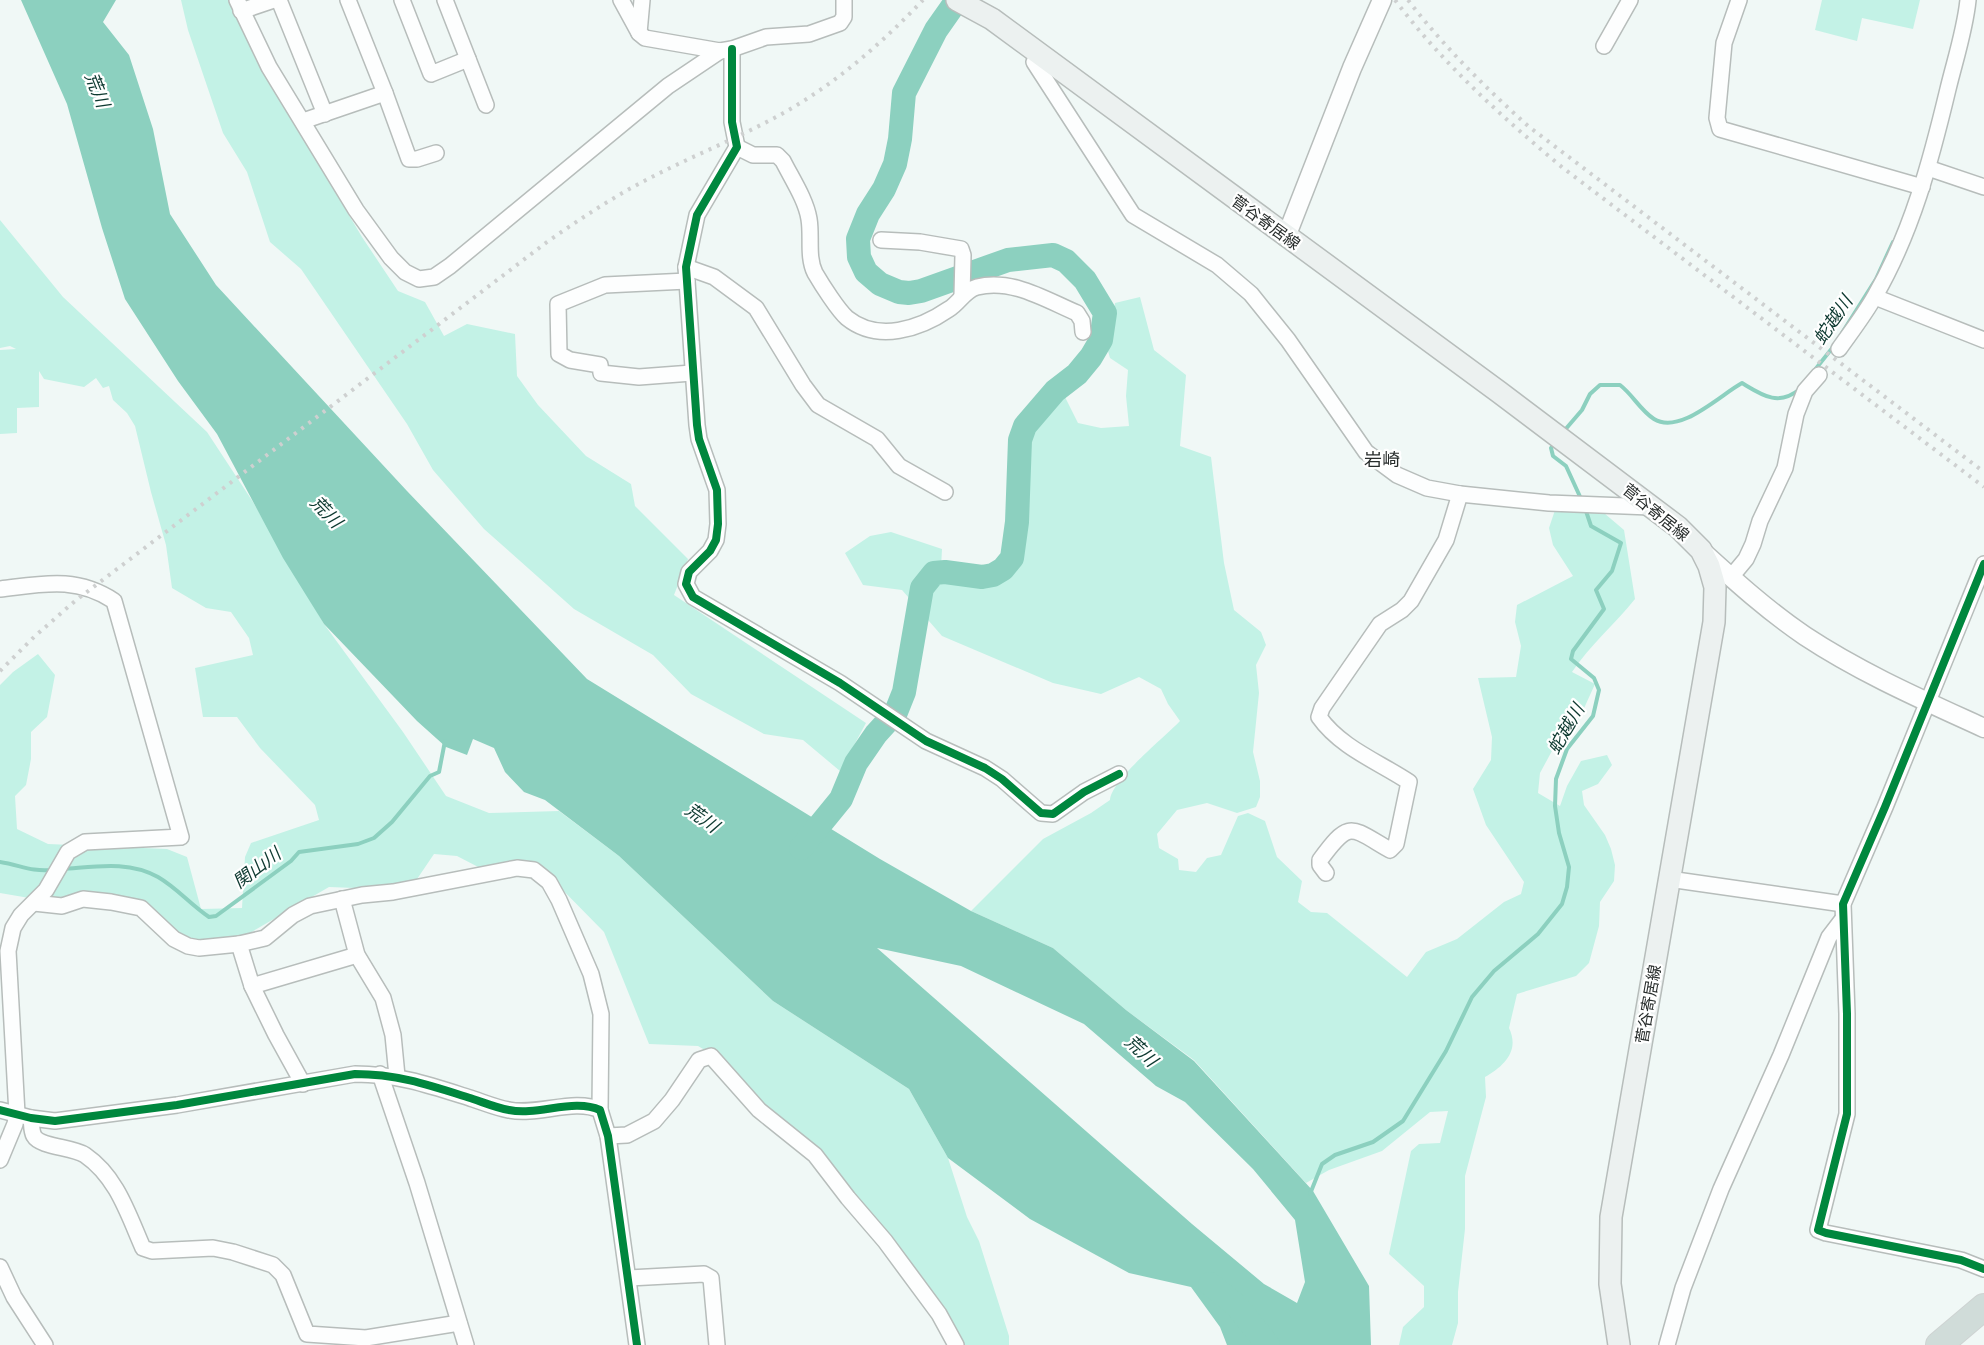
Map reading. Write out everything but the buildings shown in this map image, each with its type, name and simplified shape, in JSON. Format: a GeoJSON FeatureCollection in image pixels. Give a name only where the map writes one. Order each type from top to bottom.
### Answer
{"type":"FeatureCollection","features":[{"type":"Feature","properties":{"kind":"highway"},"geometry":{"type":"LineString","coordinates":[[1939,1345],[1984,1307]]}},
{"type":"Feature","properties":{"kind":"main road","name":"菅谷寄居線"},"geometry":{"type":"LineString","coordinates":[[960,1],[992,19],[1499,392],[1678,527],[1701,550],[1715,587],[1716,603],[1611,1217],[1610,1284],[1619,1345]]}},
{"type":"Feature","properties":{"kind":"street"},"geometry":{"type":"LineString","coordinates":[[325,114],[276,0],[239,5],[269,67],[356,210],[391,258],[405,272],[419,279],[434,277],[668,86],[726,50],[766,37],[809,34],[840,23],[844,17],[844,0]]}},
{"type":"Feature","properties":{"kind":"street"},"geometry":{"type":"LineString","coordinates":[[348,0],[409,159],[436,153]]}},
{"type":"Feature","properties":{"kind":"street"},"geometry":{"type":"LineString","coordinates":[[402,0],[431,74],[468,59]]}},
{"type":"Feature","properties":{"kind":"street"},"geometry":{"type":"LineString","coordinates":[[445,0],[486,105]]}},
{"type":"Feature","properties":{"kind":"street"},"geometry":{"type":"LineString","coordinates":[[621,0],[639,33],[645,38],[726,50]]}},
{"type":"Feature","properties":{"kind":"street"},"geometry":{"type":"LineString","coordinates":[[639,33],[642,0]]}},
{"type":"Feature","properties":{"kind":"street"},"geometry":{"type":"LineString","coordinates":[[1286,237],[1352,68],[1382,0]]}},
{"type":"Feature","properties":{"kind":"street"},"geometry":{"type":"LineString","coordinates":[[1604,46],[1630,0]]}},
{"type":"Feature","properties":{"kind":"street"},"geometry":{"type":"LineString","coordinates":[[1738,0],[1724,42],[1716,118],[1720,129],[1922,187]]}},
{"type":"Feature","properties":{"kind":"street"},"geometry":{"type":"LineString","coordinates":[[1839,349],[1875,297],[1909,226],[1928,168],[1968,0]]}},
{"type":"Feature","properties":{"kind":"street"},"geometry":{"type":"LineString","coordinates":[[726,50],[732,122],[737,147],[697,215],[687,274],[692,373],[699,439],[717,490],[718,524],[716,540],[710,551],[689,572],[686,584],[693,597],[840,683],[926,741],[985,768],[1002,779],[1041,813],[1053,814],[1084,792],[1119,774]]}},
{"type":"Feature","properties":{"kind":"street"},"geometry":{"type":"LineString","coordinates":[[1041,56],[1034,62],[1133,215],[1217,266],[1251,294],[1288,340],[1366,452],[1383,466],[1413,483],[1460,494],[1549,503],[1651,507]]}},
{"type":"Feature","properties":{"kind":"street"},"geometry":{"type":"LineString","coordinates":[[303,121],[385,93]]}},
{"type":"Feature","properties":{"kind":"street"},"geometry":{"type":"LineString","coordinates":[[737,147],[753,154],[777,155],[783,161],[809,217],[810,252],[814,272],[846,317],[861,327],[877,332],[906,330],[952,308],[962,291],[961,249],[920,242],[881,240]]}},
{"type":"Feature","properties":{"kind":"street"},"geometry":{"type":"LineString","coordinates":[[1928,168],[1984,187]]}},
{"type":"Feature","properties":{"kind":"street"},"geometry":{"type":"LineString","coordinates":[[692,373],[639,377],[601,373],[600,365],[570,360],[559,354],[558,304],[605,285],[687,274],[714,277],[756,308],[803,385],[818,405],[877,439],[899,466],[945,492]]}},
{"type":"Feature","properties":{"kind":"street"},"geometry":{"type":"LineString","coordinates":[[962,291],[1004,284],[1077,313],[1082,321],[1083,332]]}},
{"type":"Feature","properties":{"kind":"street"},"geometry":{"type":"LineString","coordinates":[[1875,297],[1984,340]]}},
{"type":"Feature","properties":{"kind":"street"},"geometry":{"type":"LineString","coordinates":[[1731,577],[1746,559],[1754,544],[1760,521],[1785,468],[1796,414],[1805,392],[1819,375]]}},
{"type":"Feature","properties":{"kind":"street"},"geometry":{"type":"LineString","coordinates":[[1326,873],[1320,865],[1320,860],[1342,833],[1358,831],[1390,850],[1396,844],[1409,782],[1375,764],[1346,743],[1324,723],[1320,717],[1322,708],[1380,624],[1402,610],[1411,601],[1446,540],[1460,494]]}},
{"type":"Feature","properties":{"kind":"street"},"geometry":{"type":"LineString","coordinates":[[1701,550],[1731,577],[1806,636],[1851,664],[1984,728]]}},
{"type":"Feature","properties":{"kind":"street"},"geometry":{"type":"LineString","coordinates":[[1666,1345],[1683,1288],[1721,1189],[1785,1045],[1829,937],[1842,912],[1984,564]]}},
{"type":"Feature","properties":{"kind":"street"},"geometry":{"type":"LineString","coordinates":[[0,589],[39,584],[74,584],[102,593],[114,601],[181,837],[85,842],[68,852],[46,890],[21,915],[13,928],[8,951],[24,1116],[33,1134],[38,1141],[81,1152],[98,1164],[114,1183],[143,1248],[152,1251],[213,1248],[273,1264],[283,1275],[307,1334],[366,1338],[459,1323]]}},
{"type":"Feature","properties":{"kind":"street"},"geometry":{"type":"LineString","coordinates":[[34,903],[62,906],[83,899],[141,908],[174,939],[188,946],[200,948],[239,944],[265,938],[293,915],[310,906],[524,867],[534,870],[549,882],[559,900],[598,995],[601,1014],[600,1110],[608,1136],[637,1345]]}},
{"type":"Feature","properties":{"kind":"street"},"geometry":{"type":"LineString","coordinates":[[1669,879],[1842,912]]}},
{"type":"Feature","properties":{"kind":"street"},"geometry":{"type":"LineString","coordinates":[[342,899],[357,956],[383,998],[393,1035],[397,1076]]}},
{"type":"Feature","properties":{"kind":"street"},"geometry":{"type":"LineString","coordinates":[[1842,912],[1848,1014],[1847,1114],[1818,1230],[1961,1260],[1984,1269]]}},
{"type":"Feature","properties":{"kind":"street"},"geometry":{"type":"LineString","coordinates":[[239,944],[252,986],[303,1084]]}},
{"type":"Feature","properties":{"kind":"street"},"geometry":{"type":"LineString","coordinates":[[252,986],[357,956]]}},
{"type":"Feature","properties":{"kind":"street"},"geometry":{"type":"LineString","coordinates":[[608,1136],[627,1135],[654,1121],[672,1100],[699,1060],[711,1056],[759,1110],[815,1155],[932,1305],[956,1345]]}},
{"type":"Feature","properties":{"kind":"street"},"geometry":{"type":"LineString","coordinates":[[0,1110],[55,1121],[177,1105],[355,1074],[380,1074],[409,1078],[508,1110],[531,1112],[590,1105],[600,1110]]}},
{"type":"Feature","properties":{"kind":"street"},"geometry":{"type":"LineString","coordinates":[[380,1074],[417,1183],[466,1345]]}},
{"type":"Feature","properties":{"kind":"street"},"geometry":{"type":"LineString","coordinates":[[0,1160],[15,1124],[24,1116]]}},
{"type":"Feature","properties":{"kind":"street"},"geometry":{"type":"LineString","coordinates":[[0,1267],[14,1297],[45,1345]]}},
{"type":"Feature","properties":{"kind":"street"},"geometry":{"type":"LineString","coordinates":[[629,1278],[704,1274],[711,1278],[717,1345]]}},
{"type":"Feature","properties":{"kind":"shaded area"},"geometry":{"type":"Polygon","coordinates":[[[181,0],[230,0],[255,58],[362,237],[398,291],[425,302],[444,336],[467,324],[515,334],[517,376],[538,405],[586,456],[631,484],[635,506],[688,559],[674,595],[866,723],[840,771],[803,740],[764,734],[691,694],[653,655],[574,609],[484,529],[433,470],[407,424],[301,269],[270,242],[247,172],[223,133],[188,30],[181,0]]]}},
{"type":"Feature","properties":{"kind":"shaded area"},"geometry":{"type":"Polygon","coordinates":[[[1822,0],[1920,0],[1913,29],[1862,18],[1857,41],[1815,30],[1822,0]]]}},
{"type":"Feature","properties":{"kind":"shaded area"},"geometry":{"type":"Polygon","coordinates":[[[0,220],[63,297],[207,432],[253,502],[324,624],[403,732],[446,796],[489,813],[559,811],[619,856],[773,1001],[909,1089],[948,1158],[967,1217],[979,1241],[1009,1336],[1009,1345],[965,1345],[954,1325],[915,1270],[822,1152],[778,1118],[749,1090],[727,1063],[698,1046],[649,1044],[604,932],[545,872],[484,870],[457,856],[434,854],[415,882],[380,889],[329,887],[243,937],[206,941],[182,936],[162,920],[74,895],[41,900],[0,893],[0,685],[13,672],[38,654],[55,675],[47,717],[31,732],[31,759],[26,785],[15,796],[17,829],[48,844],[167,849],[187,857],[201,909],[242,908],[245,857],[251,843],[319,820],[315,805],[260,748],[237,717],[203,717],[195,668],[253,655],[249,638],[231,612],[206,608],[172,588],[166,545],[135,426],[127,413],[113,400],[109,386],[103,388],[96,378],[84,387],[44,379],[39,371],[39,407],[17,408],[17,433],[0,434],[0,350],[16,349],[10,346],[0,348],[0,220]]]}},
{"type":"Feature","properties":{"kind":"shaded area"},"geometry":{"type":"Polygon","coordinates":[[[1140,297],[1154,350],[1186,375],[1180,446],[1211,457],[1224,563],[1234,610],[1261,632],[1266,645],[1256,665],[1259,693],[1253,752],[1260,781],[1260,797],[1256,807],[1237,813],[1207,803],[1177,810],[1157,834],[1159,848],[1178,859],[1179,870],[1196,872],[1207,858],[1221,855],[1238,816],[1248,813],[1265,821],[1277,857],[1302,881],[1298,902],[1311,912],[1327,913],[1407,977],[1426,952],[1457,939],[1504,902],[1521,894],[1524,882],[1486,825],[1473,789],[1491,760],[1492,737],[1478,678],[1516,677],[1521,646],[1515,622],[1517,605],[1573,576],[1553,545],[1549,528],[1555,510],[1604,513],[1624,530],[1635,599],[1572,672],[1595,684],[1576,726],[1559,738],[1540,773],[1538,793],[1560,806],[1567,786],[1581,761],[1607,755],[1612,765],[1598,784],[1582,791],[1584,805],[1605,835],[1611,849],[1615,865],[1614,881],[1600,902],[1599,926],[1589,963],[1576,976],[1517,994],[1509,1028],[1513,1044],[1511,1051],[1504,1063],[1485,1077],[1486,1097],[1465,1176],[1465,1229],[1458,1292],[1458,1323],[1452,1345],[1399,1345],[1403,1327],[1424,1307],[1424,1286],[1389,1254],[1411,1151],[1419,1144],[1440,1143],[1448,1111],[1430,1112],[1382,1151],[1329,1170],[1306,1183],[1194,1060],[1126,1010],[1053,948],[971,911],[1043,839],[1110,800],[1119,781],[1180,721],[1161,689],[1139,677],[1101,694],[1053,683],[942,636],[902,590],[863,585],[845,553],[870,536],[891,532],[942,549],[941,568],[960,578],[986,581],[1003,575],[1012,565],[1025,540],[1024,441],[1039,413],[1062,391],[1078,423],[1101,428],[1129,426],[1126,396],[1128,370],[1110,358],[1108,351],[1115,303],[1140,297]]]}},
{"type":"Feature","properties":{"kind":"water"},"geometry":{"type":"Polygon","coordinates":[[[21,0],[116,0],[103,22],[129,55],[153,129],[170,214],[216,285],[407,491],[587,679],[880,859],[971,911],[1053,948],[1126,1010],[1194,1061],[1313,1191],[1369,1286],[1371,1345],[1227,1345],[1220,1327],[1191,1287],[1129,1273],[1030,1219],[948,1158],[909,1089],[773,1001],[619,856],[545,800],[524,792],[505,772],[494,748],[473,739],[467,755],[446,747],[417,721],[324,624],[283,558],[217,434],[178,381],[125,299],[102,228],[67,104],[21,0]],[[877,948],[1192,1224],[1264,1284],[1297,1303],[1305,1282],[1295,1220],[1253,1169],[1185,1102],[1156,1086],[1084,1024],[961,966],[877,948]]]}},
{"type":"Feature","properties":{"kind":"waterway"},"geometry":{"type":"LineString","coordinates":[[801,848],[841,799],[856,763],[876,734],[896,712],[904,692],[922,588],[934,573],[945,572],[982,577],[993,575],[1003,569],[1012,558],[1017,522],[1020,440],[1025,426],[1055,391],[1077,374],[1101,340],[1105,313],[1085,280],[1066,261],[1053,255],[1008,260],[921,291],[909,293],[899,292],[880,284],[866,272],[859,257],[858,239],[868,214],[884,189],[895,164],[900,139],[904,93],[936,30],[957,0]]}},
{"type":"Feature","properties":{"kind":"waterway","name":"蛇越川"},"geometry":{"type":"LineString","coordinates":[[1842,333],[1876,279],[1893,242]]}},
{"type":"Feature","properties":{"kind":"waterway","name":"蛇越川"},"geometry":{"type":"LineString","coordinates":[[1814,371],[1833,347]]}},
{"type":"Feature","properties":{"kind":"waterway","name":"蛇越川"},"geometry":{"type":"LineString","coordinates":[[1564,431],[1582,410],[1590,394],[1600,385],[1620,385],[1649,415],[1664,423],[1676,422],[1700,412],[1742,383],[1763,395],[1777,398],[1800,389]]}},
{"type":"Feature","properties":{"kind":"waterway","name":"蛇越川"},"geometry":{"type":"LineString","coordinates":[[1556,442],[1551,448],[1553,456],[1566,466],[1582,501]]}},
{"type":"Feature","properties":{"kind":"waterway","name":"蛇越川"},"geometry":{"type":"LineString","coordinates":[[1310,1194],[1322,1164],[1335,1155],[1373,1142],[1403,1121],[1446,1051],[1472,997],[1494,971],[1538,934],[1562,904],[1569,867],[1559,833],[1555,806],[1556,779],[1567,749],[1593,716],[1599,690],[1594,678],[1571,659],[1573,651],[1604,609],[1596,590],[1612,571],[1621,543],[1591,526],[1585,508]]}},
{"type":"Feature","properties":{"kind":"waterway","name":"関山川"},"geometry":{"type":"LineString","coordinates":[[62,869],[99,866],[135,868],[165,881],[209,917],[216,916],[291,861],[299,852],[358,844],[374,838],[392,822],[430,776],[439,772],[445,741]]}},
{"type":"Feature","properties":{"kind":"waterway","name":"関山川"},"geometry":{"type":"LineString","coordinates":[[0,862],[32,869],[52,870]]}},
{"type":"Feature","properties":{"kind":"waterway","name":"荒川"},"geometry":{"type":"LineString","coordinates":[[1210,1284],[1236,1305],[1268,1345]]}},
{"type":"Feature","properties":{"kind":"railway"},"geometry":{"type":"LineString","coordinates":[[0,671],[75,601],[547,242],[635,186],[757,127],[810,97],[861,58],[923,0]]}},
{"type":"Feature","properties":{"kind":"railway"},"geometry":{"type":"LineString","coordinates":[[1395,0],[1413,24],[1453,68],[1563,168],[1984,487]]}},
{"type":"Feature","properties":{"kind":"railway"},"geometry":{"type":"LineString","coordinates":[[1408,0],[1465,66],[1528,126],[1984,472]]}},
{"type":"Feature","properties":{"kind":"cycle path"},"geometry":{"type":"LineString","coordinates":[[732,49],[732,122],[737,147],[697,215],[686,267],[697,425],[699,439],[717,490],[718,524],[716,540],[710,551],[689,572],[686,584],[693,597],[840,683],[926,741],[985,768],[1002,779],[1041,813],[1053,814],[1084,792],[1119,774]]}},
{"type":"Feature","properties":{"kind":"cycle path"},"geometry":{"type":"LineString","coordinates":[[1984,564],[1843,904],[1847,1014],[1847,1114],[1818,1230],[1961,1260],[1984,1269]]}},
{"type":"Feature","properties":{"kind":"cycle path"},"geometry":{"type":"LineString","coordinates":[[0,1110],[55,1121],[177,1105],[355,1074],[386,1076],[415,1082],[509,1110],[532,1111],[567,1106],[600,1110],[608,1136],[637,1345]]}},
{"type":"Feature","properties":{"kind":"district","name":"岩崎"},"geometry":{"type":"Point","coordinates":[1382,460]}}]}
